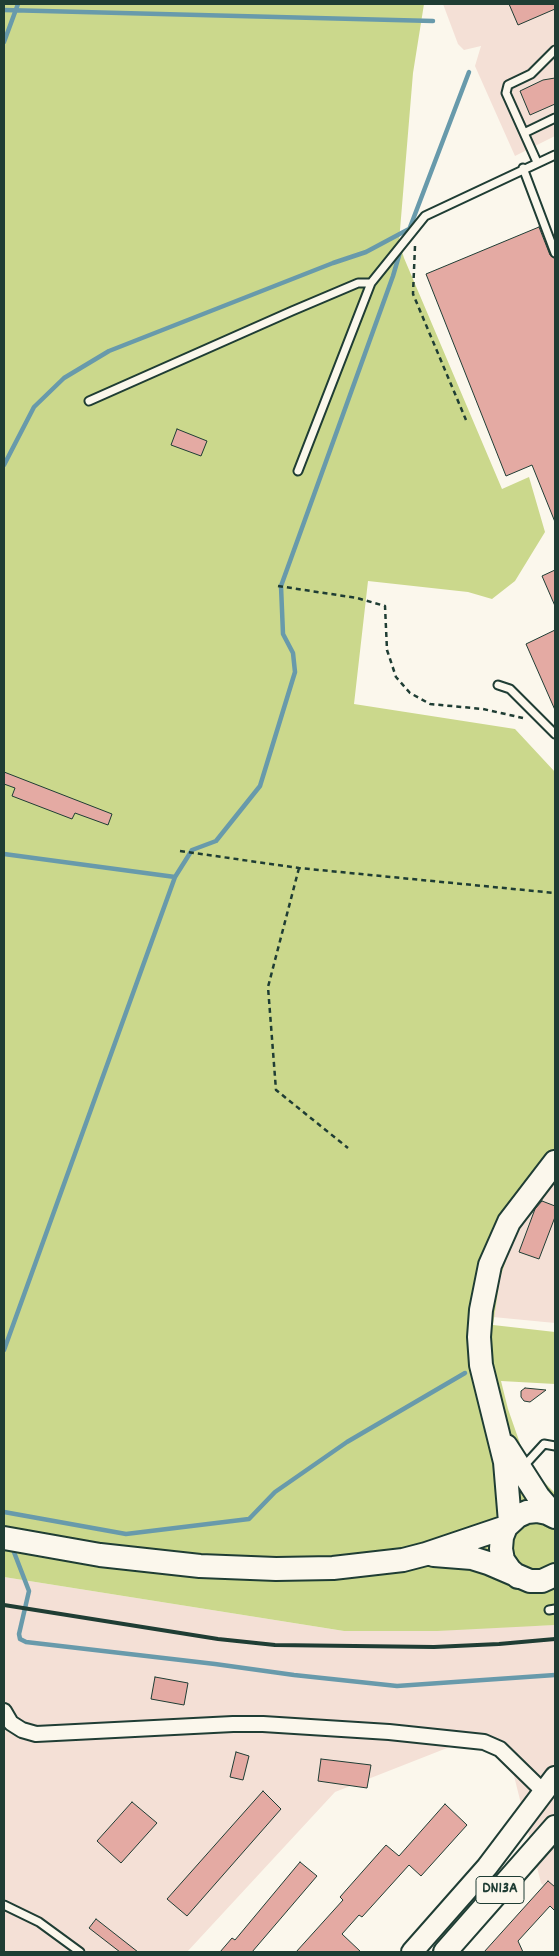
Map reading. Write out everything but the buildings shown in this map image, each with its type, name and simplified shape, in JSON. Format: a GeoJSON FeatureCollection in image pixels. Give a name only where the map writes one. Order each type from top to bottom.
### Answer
{"type":"FeatureCollection","features":[{"type":"Feature","properties":{"kind":"main road"},"geometry":{"type":"LineString","coordinates":[[519,1577],[506,1565],[501,1549],[502,1537],[508,1524],[507,1480],[499,1434],[487,1391],[479,1337],[485,1287],[490,1265],[508,1222],[555,1162]]}},
{"type":"Feature","properties":{"kind":"main road"},"geometry":{"type":"LineString","coordinates":[[499,1434],[538,1496],[555,1517]]}},
{"type":"Feature","properties":{"kind":"main road"},"geometry":{"type":"LineString","coordinates":[[10,1539],[100,1555],[200,1566],[333,1568],[403,1560],[426,1554],[508,1524],[527,1512],[547,1513],[555,1517]]}},
{"type":"Feature","properties":{"kind":"main road"},"geometry":{"type":"LineString","coordinates":[[426,1554],[472,1558],[530,1581],[542,1581],[554,1576]]}},
{"type":"Feature","properties":{"kind":"main road","name":"DN13A"},"geometry":{"type":"LineString","coordinates":[[445,1952],[555,1827]]}},
{"type":"Feature","properties":{"kind":"street"},"geometry":{"type":"LineString","coordinates":[[4,1711],[11,1723],[22,1730],[36,1734],[263,1724],[389,1732],[484,1742],[500,1749],[550,1784],[487,1867],[412,1952]]}},
{"type":"Feature","properties":{"kind":"lane"},"geometry":{"type":"LineString","coordinates":[[537,162],[506,93],[506,89],[508,84],[531,74],[555,50]]}},
{"type":"Feature","properties":{"kind":"lane"},"geometry":{"type":"LineString","coordinates":[[524,133],[555,118]]}},
{"type":"Feature","properties":{"kind":"lane"},"geometry":{"type":"LineString","coordinates":[[298,470],[371,283],[425,216],[555,154]]}},
{"type":"Feature","properties":{"kind":"lane"},"geometry":{"type":"LineString","coordinates":[[523,168],[555,253]]}},
{"type":"Feature","properties":{"kind":"lane"},"geometry":{"type":"LineString","coordinates":[[89,401],[300,307],[358,283],[371,283]]}},
{"type":"Feature","properties":{"kind":"lane"},"geometry":{"type":"LineString","coordinates":[[498,685],[510,689],[555,734]]}},
{"type":"Feature","properties":{"kind":"lane"},"geometry":{"type":"LineString","coordinates":[[521,1470],[544,1444],[555,1446]]}},
{"type":"Feature","properties":{"kind":"lane"},"geometry":{"type":"LineString","coordinates":[[4,1905],[39,1922],[80,1952]]}},
{"type":"Feature","properties":{"kind":"path"},"geometry":{"type":"LineString","coordinates":[[425,216],[414,250],[413,294],[466,420]]}},
{"type":"Feature","properties":{"kind":"path"},"geometry":{"type":"LineString","coordinates":[[279,586],[357,598],[385,606],[387,650],[396,677],[410,693],[430,704],[483,709],[542,722]]}},
{"type":"Feature","properties":{"kind":"path"},"geometry":{"type":"LineString","coordinates":[[180,851],[299,868],[555,892]]}},
{"type":"Feature","properties":{"kind":"path"},"geometry":{"type":"LineString","coordinates":[[299,868],[268,987],[276,1090],[348,1148]]}},
{"type":"Feature","properties":{"kind":"shaded area"},"geometry":{"type":"Polygon","coordinates":[[[443,4],[555,4],[555,136],[515,156],[475,66],[481,46],[464,50],[458,44],[443,4]]]}},
{"type":"Feature","properties":{"kind":"shaded area"},"geometry":{"type":"Polygon","coordinates":[[[555,1177],[555,1323],[493,1317],[500,1278],[512,1243],[535,1201],[555,1177]]]}},
{"type":"Feature","properties":{"kind":"shaded area"},"geometry":{"type":"Polygon","coordinates":[[[4,1577],[344,1631],[555,1625],[555,1898],[541,1883],[514,1776],[489,1750],[470,1739],[335,1792],[187,1952],[4,1952],[4,1577]]]}},
{"type":"Feature","properties":{"kind":"green space"},"geometry":{"type":"Polygon","coordinates":[[[4,4],[424,4],[413,73],[399,242],[404,258],[502,489],[529,477],[545,532],[515,581],[492,599],[468,592],[368,581],[354,704],[515,729],[555,772],[555,1177],[535,1201],[512,1243],[500,1278],[493,1325],[555,1332],[555,1384],[501,1381],[508,1409],[524,1455],[544,1482],[555,1493],[555,1625],[437,1631],[344,1631],[4,1577],[4,4]]]}},
{"type":"Feature","properties":{"kind":"waterway"},"geometry":{"type":"LineString","coordinates":[[4,42],[18,4]]}},
{"type":"Feature","properties":{"kind":"waterway"},"geometry":{"type":"LineString","coordinates":[[4,10],[433,21]]}},
{"type":"Feature","properties":{"kind":"waterway"},"geometry":{"type":"LineString","coordinates":[[409,230],[469,72]]}},
{"type":"Feature","properties":{"kind":"waterway"},"geometry":{"type":"LineString","coordinates":[[4,465],[34,407],[64,378],[109,351],[333,263],[366,252],[409,229]]}},
{"type":"Feature","properties":{"kind":"waterway"},"geometry":{"type":"LineString","coordinates":[[4,1350],[175,877],[192,850],[216,841],[260,786],[295,672],[293,653],[283,634],[281,586],[400,252]]}},
{"type":"Feature","properties":{"kind":"waterway"},"geometry":{"type":"LineString","coordinates":[[4,854],[175,877]]}},
{"type":"Feature","properties":{"kind":"waterway"},"geometry":{"type":"LineString","coordinates":[[4,1512],[126,1534],[249,1519],[275,1492],[347,1442],[465,1373]]}},
{"type":"Feature","properties":{"kind":"waterway"},"geometry":{"type":"LineString","coordinates":[[12,1547],[29,1591],[19,1634],[20,1639],[26,1642],[397,1686],[555,1675]]}},
{"type":"Feature","properties":{"kind":"railway"},"geometry":{"type":"LineString","coordinates":[[4,1605],[218,1639],[275,1645],[434,1647],[555,1639]]}}]}
